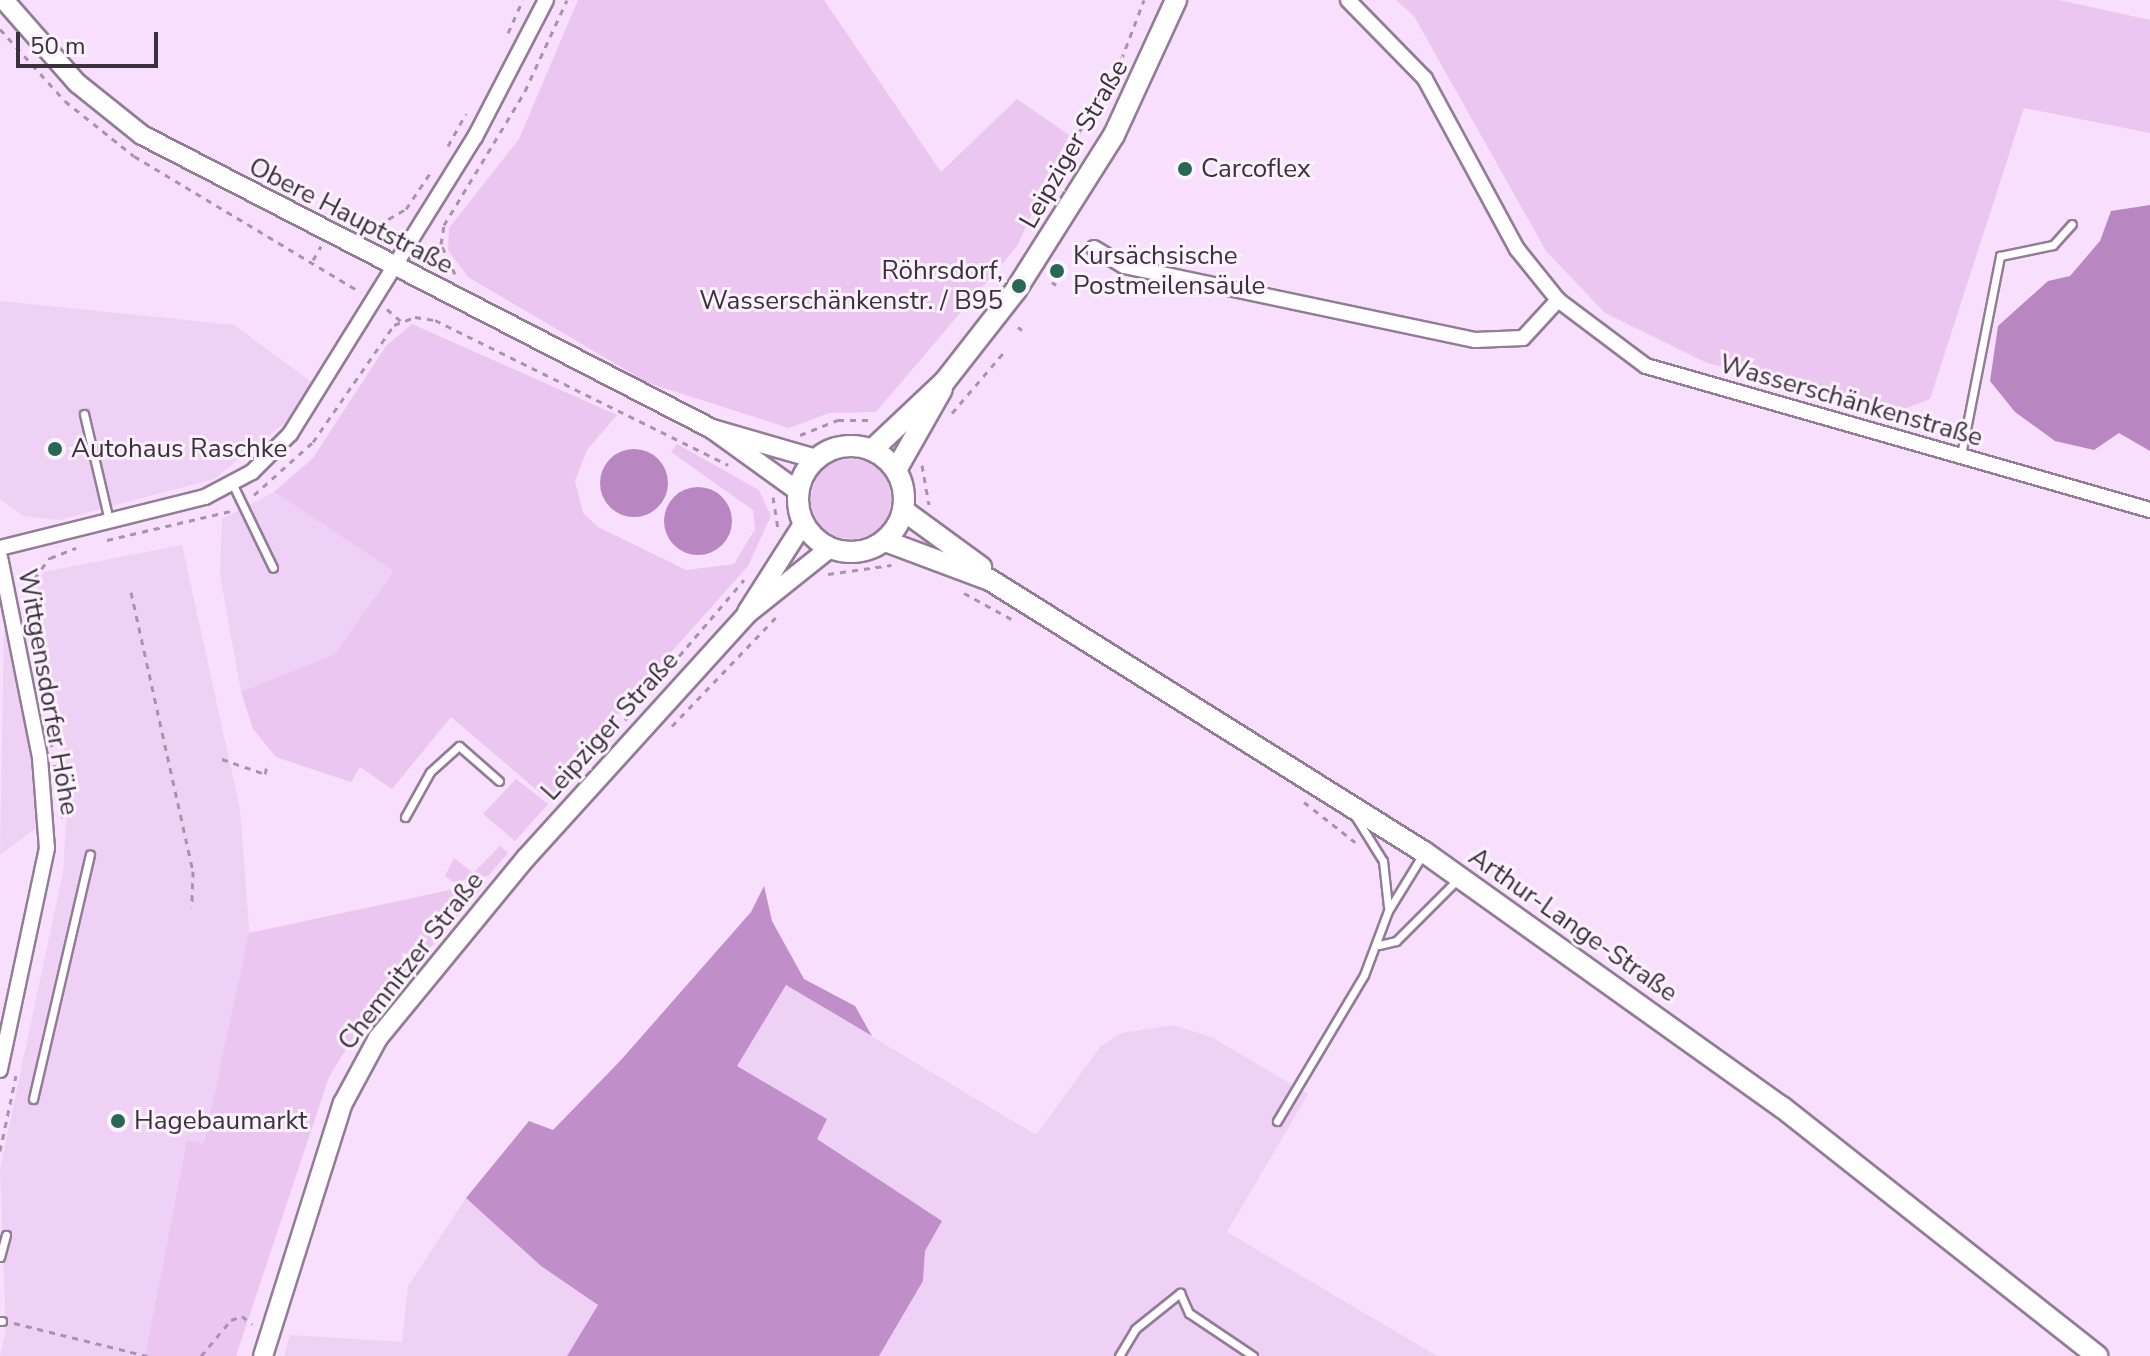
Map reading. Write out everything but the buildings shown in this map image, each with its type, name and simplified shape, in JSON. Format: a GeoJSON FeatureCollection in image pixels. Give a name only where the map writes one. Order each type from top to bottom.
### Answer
{"type":"FeatureCollection","features":[{"type":"Feature","properties":{"kind":"main road"},"geometry":{"type":"LineString","coordinates":[[1173,7],[1186,0]]}},
{"type":"Feature","properties":{"kind":"main road","name":"Leipziger Straße"},"geometry":{"type":"LineString","coordinates":[[872,450],[902,436],[1072,208],[1140,89],[1173,7]]}},
{"type":"Feature","properties":{"kind":"main road","name":"Leipziger Straße"},"geometry":{"type":"LineString","coordinates":[[896,470],[902,436]]}},
{"type":"Feature","properties":{"kind":"main road"},"geometry":{"type":"LineString","coordinates":[[840,446],[872,450],[896,470],[903,510],[885,541],[858,553],[830,548],[803,524],[798,491],[816,459],[840,446]]}},
{"type":"Feature","properties":{"kind":"main road","name":"Arthur-Lange-Straße"},"geometry":{"type":"LineString","coordinates":[[903,510],[922,541],[1345,801],[1460,877],[1782,1107],[2097,1356]]}},
{"type":"Feature","properties":{"kind":"main road","name":"Arthur-Lange-Straße"},"geometry":{"type":"LineString","coordinates":[[885,541],[922,541]]}},
{"type":"Feature","properties":{"kind":"street","name":"Obere Hauptstraße"},"geometry":{"type":"LineString","coordinates":[[4,0],[77,83],[142,135],[396,269],[712,429],[798,491]]}},
{"type":"Feature","properties":{"kind":"street"},"geometry":{"type":"LineString","coordinates":[[0,548],[205,497],[232,483],[290,434],[396,269],[546,0]]}},
{"type":"Feature","properties":{"kind":"street","name":"Wasserschänkenstraße"},"geometry":{"type":"LineString","coordinates":[[1348,0],[1425,79],[1517,249],[1558,300],[1646,366],[2150,510]]}},
{"type":"Feature","properties":{"kind":"street"},"geometry":{"type":"LineString","coordinates":[[1094,248],[1124,266],[1475,340],[1523,338],[1558,300]]}},
{"type":"Feature","properties":{"kind":"street","name":"Obere Hauptstraße"},"geometry":{"type":"LineString","coordinates":[[712,429],[816,459]]}},
{"type":"Feature","properties":{"kind":"street","name":"Leipziger Straße"},"geometry":{"type":"LineString","coordinates":[[746,615],[803,524]]}},
{"type":"Feature","properties":{"kind":"street","name":"Leipziger Straße"},"geometry":{"type":"LineString","coordinates":[[513,873],[746,615],[830,548]]}},
{"type":"Feature","properties":{"kind":"street","name":"Wittgensdorfer Höhe"},"geometry":{"type":"LineString","coordinates":[[0,557],[47,819],[0,1070]]}},
{"type":"Feature","properties":{"kind":"street","name":"Chemnitzer Straße"},"geometry":{"type":"LineString","coordinates":[[263,1356],[357,1071],[513,873]]}},
{"type":"Feature","properties":{"kind":"lane"},"geometry":{"type":"LineString","coordinates":[[1961,457],[2000,256],[2053,245],[2072,224]]}},
{"type":"Feature","properties":{"kind":"lane"},"geometry":{"type":"LineString","coordinates":[[84,414],[109,521]]}},
{"type":"Feature","properties":{"kind":"lane"},"geometry":{"type":"LineString","coordinates":[[232,483],[273,568]]}},
{"type":"Feature","properties":{"kind":"lane"},"geometry":{"type":"LineString","coordinates":[[405,817],[430,772],[459,746],[499,781]]}},
{"type":"Feature","properties":{"kind":"lane"},"geometry":{"type":"LineString","coordinates":[[1345,801],[1383,861],[1388,911]]}},
{"type":"Feature","properties":{"kind":"lane"},"geometry":{"type":"LineString","coordinates":[[1277,1121],[1379,945],[1388,911],[1424,852]]}},
{"type":"Feature","properties":{"kind":"lane"},"geometry":{"type":"LineString","coordinates":[[33,1099],[90,855]]}},
{"type":"Feature","properties":{"kind":"lane"},"geometry":{"type":"LineString","coordinates":[[1379,945],[1396,941],[1460,877]]}},
{"type":"Feature","properties":{"kind":"lane"},"geometry":{"type":"LineString","coordinates":[[0,1257],[6,1235]]}},
{"type":"Feature","properties":{"kind":"lane"},"geometry":{"type":"LineString","coordinates":[[1119,1356],[1135,1329],[1180,1293],[1189,1313],[1253,1356]]}},
{"type":"Feature","properties":{"kind":"path"},"geometry":{"type":"LineString","coordinates":[[503,46],[523,0]]}},
{"type":"Feature","properties":{"kind":"path"},"geometry":{"type":"LineString","coordinates":[[466,281],[444,259],[444,225],[525,91],[567,0]]}},
{"type":"Feature","properties":{"kind":"path"},"geometry":{"type":"LineString","coordinates":[[1039,217],[1061,165],[1117,71],[1144,0]]}},
{"type":"Feature","properties":{"kind":"path"},"geometry":{"type":"LineString","coordinates":[[0,29],[65,101],[134,156],[377,301],[402,322],[435,320],[734,468]]}},
{"type":"Feature","properties":{"kind":"path"},"geometry":{"type":"LineString","coordinates":[[517,87],[525,91]]}},
{"type":"Feature","properties":{"kind":"path"},"geometry":{"type":"LineString","coordinates":[[342,220],[378,225],[406,209],[470,108]]}},
{"type":"Feature","properties":{"kind":"path"},"geometry":{"type":"LineString","coordinates":[[1086,121],[1091,125]]}},
{"type":"Feature","properties":{"kind":"path"},"geometry":{"type":"LineString","coordinates":[[1061,165],[1067,167]]}},
{"type":"Feature","properties":{"kind":"path"},"geometry":{"type":"LineString","coordinates":[[101,541],[170,529],[242,503],[313,442],[402,322]]}},
{"type":"Feature","properties":{"kind":"path"},"geometry":{"type":"LineString","coordinates":[[945,423],[1005,351]]}},
{"type":"Feature","properties":{"kind":"path"},"geometry":{"type":"LineString","coordinates":[[788,437],[838,420],[880,419],[925,452],[921,470],[934,517],[910,566],[821,576]]}},
{"type":"Feature","properties":{"kind":"path"},"geometry":{"type":"LineString","coordinates":[[767,489],[779,516],[777,537]]}},
{"type":"Feature","properties":{"kind":"path"},"geometry":{"type":"LineString","coordinates":[[63,834],[53,716],[27,588],[50,558],[87,544]]}},
{"type":"Feature","properties":{"kind":"path"},"geometry":{"type":"LineString","coordinates":[[610,742],[627,710],[750,574]]}},
{"type":"Feature","properties":{"kind":"path"},"geometry":{"type":"LineString","coordinates":[[953,587],[1027,627]]}},
{"type":"Feature","properties":{"kind":"path"},"geometry":{"type":"LineString","coordinates":[[131,592],[193,871],[192,907]]}},
{"type":"Feature","properties":{"kind":"path"},"geometry":{"type":"LineString","coordinates":[[669,729],[783,610]]}},
{"type":"Feature","properties":{"kind":"path"},"geometry":{"type":"LineString","coordinates":[[222,759],[265,774],[268,762]]}},
{"type":"Feature","properties":{"kind":"path"},"geometry":{"type":"LineString","coordinates":[[1290,792],[1359,845]]}},
{"type":"Feature","properties":{"kind":"path"},"geometry":{"type":"LineString","coordinates":[[0,1151],[18,1070]]}},
{"type":"Feature","properties":{"kind":"path"},"geometry":{"type":"LineString","coordinates":[[201,1356],[231,1320],[242,1316],[257,1330],[262,1314]]}},
{"type":"Feature","properties":{"kind":"path"},"geometry":{"type":"LineString","coordinates":[[1,1321],[147,1356]]}},
{"type":"Feature","properties":{"kind":"shaded area"},"geometry":{"type":"Polygon","coordinates":[[[578,0],[824,0],[941,172],[1017,99],[1069,135],[1017,246],[876,412],[829,413],[789,428],[648,383],[468,277],[448,250],[449,228],[519,139],[578,0]]]}},
{"type":"Feature","properties":{"kind":"shaded area"},"geometry":{"type":"Polygon","coordinates":[[[1396,0],[2059,0],[2150,20],[2150,133],[2024,108],[1930,399],[1899,411],[1707,363],[1605,313],[1546,251],[1414,16],[1396,0]]]}},
{"type":"Feature","properties":{"kind":"shaded area"},"geometry":{"type":"Polygon","coordinates":[[[2150,205],[2150,451],[2119,433],[2094,450],[2055,441],[2015,412],[1990,381],[1998,326],[2048,281],[2070,276],[2100,241],[2111,211],[2150,205]]]}},
{"type":"Feature","properties":{"kind":"shaded area"},"geometry":{"type":"Polygon","coordinates":[[[0,301],[234,325],[313,383],[287,421],[214,479],[59,520],[24,516],[0,499],[0,301]]]}},
{"type":"Feature","properties":{"kind":"shaded area"},"geometry":{"type":"Polygon","coordinates":[[[412,324],[617,415],[587,450],[575,481],[583,513],[598,527],[686,570],[734,564],[755,529],[753,510],[671,452],[677,444],[759,490],[771,516],[748,566],[633,695],[552,803],[451,717],[392,789],[360,767],[351,782],[276,757],[253,729],[241,692],[335,654],[394,571],[274,492],[313,458],[386,346],[412,324]]]}},
{"type":"Feature","properties":{"kind":"shaded area"},"geometry":{"type":"Polygon","coordinates":[[[634,449],[658,459],[668,483],[658,507],[634,517],[610,507],[600,483],[610,459],[634,449]]]}},
{"type":"Feature","properties":{"kind":"shaded area"},"geometry":{"type":"Polygon","coordinates":[[[851,459],[866,462],[879,471],[888,484],[891,499],[888,514],[879,527],[866,536],[851,539],[836,536],[823,527],[814,514],[811,499],[814,484],[823,471],[836,462],[851,459]]]}},
{"type":"Feature","properties":{"kind":"shaded area"},"geometry":{"type":"Polygon","coordinates":[[[698,487],[722,497],[732,521],[722,545],[698,555],[674,545],[664,521],[674,497],[698,487]]]}},
{"type":"Feature","properties":{"kind":"shaded area"},"geometry":{"type":"Polygon","coordinates":[[[274,492],[395,571],[335,654],[241,692],[220,574],[222,519],[274,492]]]}},
{"type":"Feature","properties":{"kind":"shaded area"},"geometry":{"type":"Polygon","coordinates":[[[182,545],[240,809],[250,940],[204,1143],[187,1140],[145,1356],[0,1356],[6,1329],[0,1169],[63,872],[67,807],[62,730],[34,594],[44,572],[182,545]]]}},
{"type":"Feature","properties":{"kind":"shaded area"},"geometry":{"type":"Polygon","coordinates":[[[4,625],[29,741],[36,828],[0,855],[4,625]]]}},
{"type":"Feature","properties":{"kind":"shaded area"},"geometry":{"type":"Polygon","coordinates":[[[516,779],[548,804],[515,841],[483,814],[516,779]]]}},
{"type":"Feature","properties":{"kind":"shaded area"},"geometry":{"type":"Polygon","coordinates":[[[500,846],[508,853],[488,876],[453,882],[445,876],[454,858],[473,873],[500,846]]]}},
{"type":"Feature","properties":{"kind":"shaded area"},"geometry":{"type":"Polygon","coordinates":[[[487,882],[354,1036],[329,1077],[236,1356],[145,1356],[187,1140],[204,1143],[249,933],[487,882]]]}},
{"type":"Feature","properties":{"kind":"shaded area"},"geometry":{"type":"Polygon","coordinates":[[[764,886],[772,921],[804,979],[855,1006],[872,1036],[786,985],[737,1066],[827,1119],[817,1139],[942,1221],[925,1251],[923,1281],[879,1356],[567,1356],[598,1305],[541,1266],[466,1198],[529,1121],[553,1130],[621,1060],[751,912],[764,886]]]}},
{"type":"Feature","properties":{"kind":"shaded area"},"geometry":{"type":"Polygon","coordinates":[[[786,985],[1036,1135],[1101,1046],[1122,1033],[1172,1025],[1211,1037],[1308,1094],[1227,1232],[1437,1356],[879,1356],[923,1281],[925,1251],[942,1221],[816,1139],[826,1119],[737,1066],[786,985]]]}},
{"type":"Feature","properties":{"kind":"shaded area"},"geometry":{"type":"Polygon","coordinates":[[[466,1198],[541,1266],[598,1305],[567,1356],[284,1356],[290,1335],[402,1342],[408,1286],[466,1198]]]}},
{"type":"Feature","properties":{"kind":"place","name":"Carcoflex"},"geometry":{"type":"Point","coordinates":[1185,169]}},
{"type":"Feature","properties":{"kind":"place","name":"Kursächsische Postmeilensäule"},"geometry":{"type":"Point","coordinates":[1057,271]}},
{"type":"Feature","properties":{"kind":"place","name":"Röhrsdorf, Wasserschänkenstr. / B95"},"geometry":{"type":"Point","coordinates":[1019,286]}},
{"type":"Feature","properties":{"kind":"place","name":"Autohaus Raschke"},"geometry":{"type":"Point","coordinates":[55,449]}},
{"type":"Feature","properties":{"kind":"place","name":"Hagebaumarkt"},"geometry":{"type":"Point","coordinates":[118,1121]}}]}
